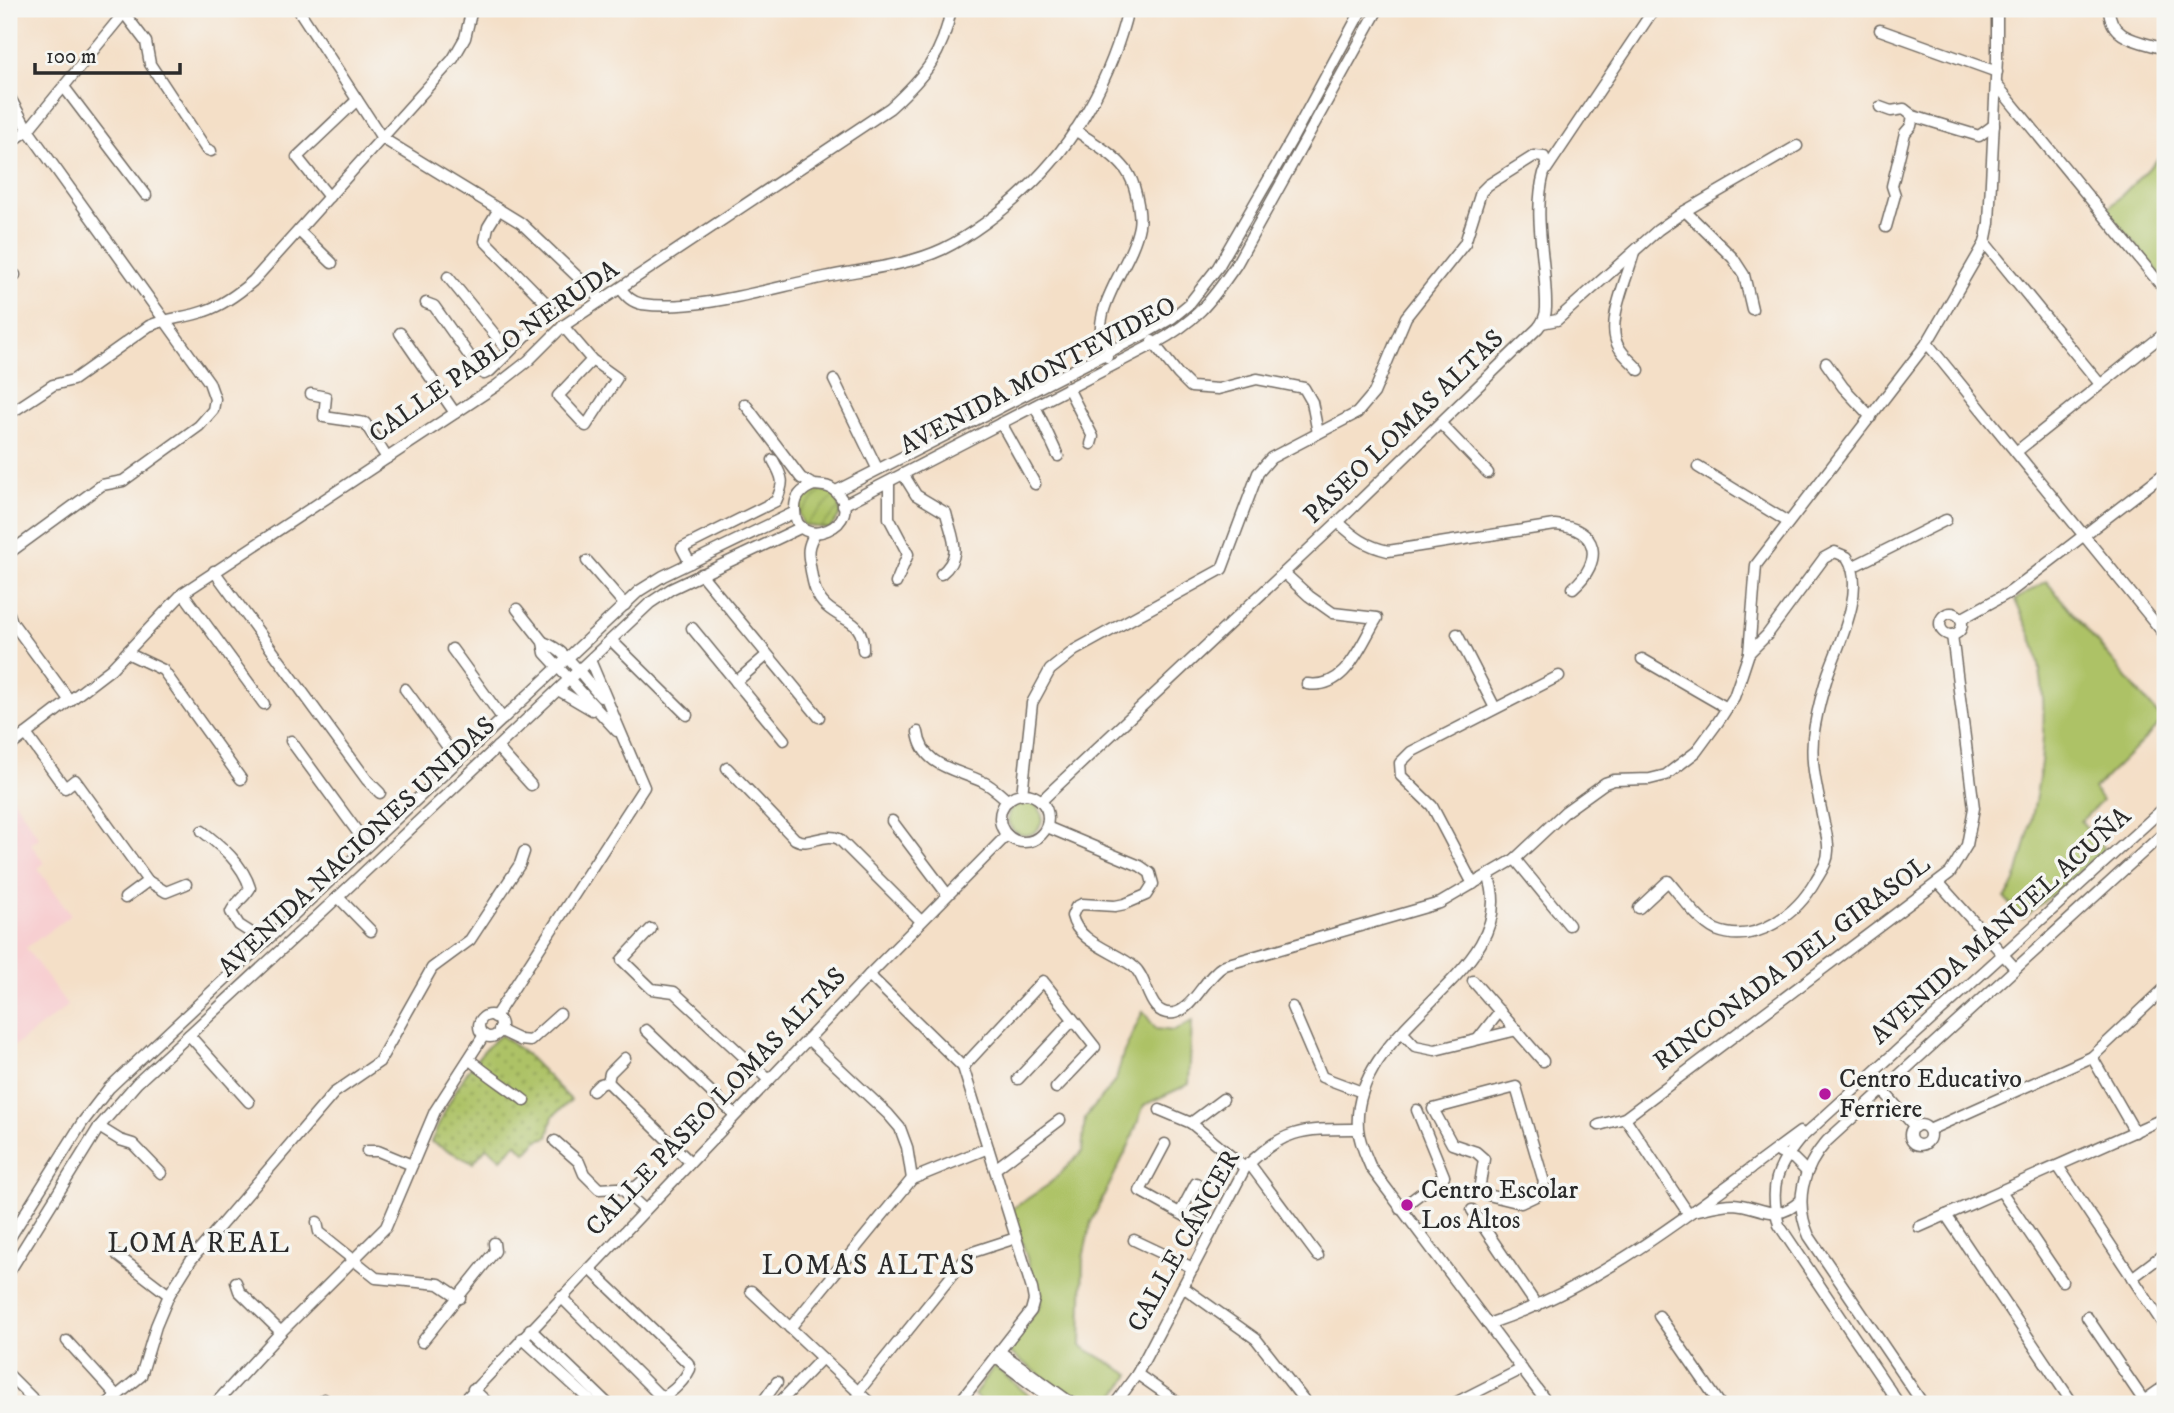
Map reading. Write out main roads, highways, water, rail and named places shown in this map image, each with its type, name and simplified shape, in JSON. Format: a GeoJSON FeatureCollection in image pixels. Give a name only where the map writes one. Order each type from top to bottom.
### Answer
{"type":"FeatureCollection","features":[{"type":"Feature","properties":{"kind":"place","name":"Centro Educativo Ferriere"},"geometry":{"type":"Point","coordinates":[1825,1094]}},
{"type":"Feature","properties":{"kind":"place","name":"Centro Escolar Los Altos"},"geometry":{"type":"Point","coordinates":[1407,1205]}},
{"type":"Feature","properties":{"kind":"district","name":"LOMA REAL"},"geometry":{"type":"Point","coordinates":[199,1243]}},
{"type":"Feature","properties":{"kind":"district","name":"LOMAS ALTAS"},"geometry":{"type":"Point","coordinates":[869,1265]}}]}
